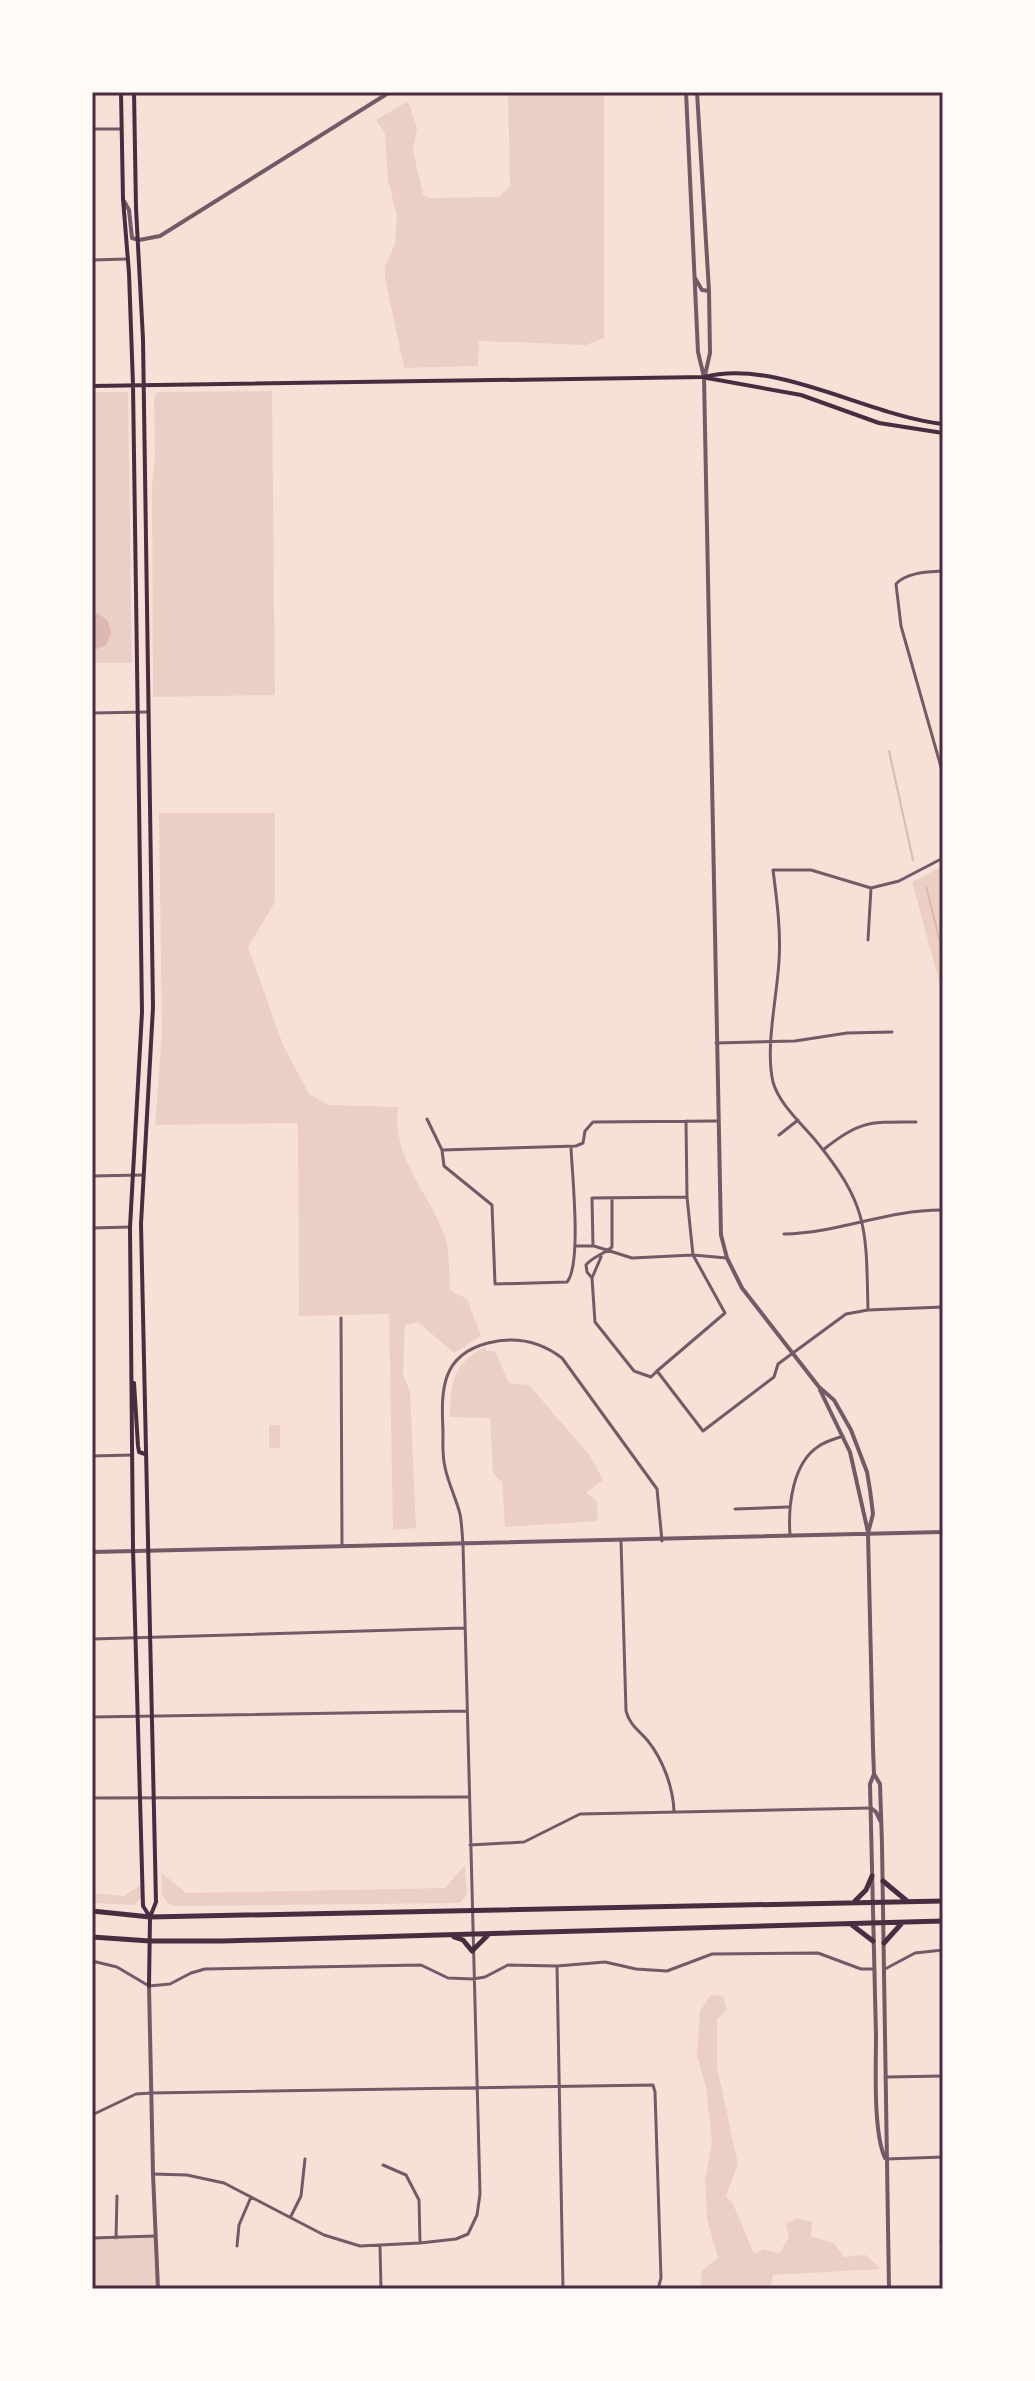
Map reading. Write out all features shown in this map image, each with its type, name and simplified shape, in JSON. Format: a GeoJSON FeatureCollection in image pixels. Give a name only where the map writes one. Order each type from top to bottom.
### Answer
{"type":"FeatureCollection","features":[{"type":"Feature","properties":{"kind":"main road"},"geometry":{"type":"LineString","coordinates":[[121,92],[133,385],[142,1012],[130,1227],[133,1549],[143,1906],[150,1917]]}},
{"type":"Feature","properties":{"kind":"main road"},"geometry":{"type":"LineString","coordinates":[[134,92],[144,386],[153,1007],[152,1065],[142,1175],[148,1636],[156,1902],[150,1917],[149,1986]]}},
{"type":"Feature","properties":{"kind":"main road"},"geometry":{"type":"LineString","coordinates":[[704,377],[725,372],[792,382],[898,417],[943,424]]}},
{"type":"Feature","properties":{"kind":"main road"},"geometry":{"type":"LineString","coordinates":[[92,386],[704,377],[801,395],[879,423],[943,433]]}},
{"type":"Feature","properties":{"kind":"main road"},"geometry":{"type":"LineString","coordinates":[[132,1373],[138,1446],[139,1452],[145,1454]]}},
{"type":"Feature","properties":{"kind":"main road"},"geometry":{"type":"LineString","coordinates":[[142,1850],[154,1849]]}},
{"type":"Feature","properties":{"kind":"main road"},"geometry":{"type":"LineString","coordinates":[[852,1903],[866,1890],[872,1876]]}},
{"type":"Feature","properties":{"kind":"main road"},"geometry":{"type":"LineString","coordinates":[[883,1881],[907,1902]]}},
{"type":"Feature","properties":{"kind":"main road"},"geometry":{"type":"LineString","coordinates":[[92,1911],[150,1917],[943,1901]]}},
{"type":"Feature","properties":{"kind":"main road"},"geometry":{"type":"LineString","coordinates":[[92,1937],[150,1941],[450,1936],[943,1921]]}},
{"type":"Feature","properties":{"kind":"main road"},"geometry":{"type":"LineString","coordinates":[[884,1943],[904,1922]]}},
{"type":"Feature","properties":{"kind":"main road"},"geometry":{"type":"LineString","coordinates":[[851,1924],[873,1941]]}},
{"type":"Feature","properties":{"kind":"main road"},"geometry":{"type":"LineString","coordinates":[[450,1936],[463,1940],[472,1951],[488,1935]]}},
{"type":"Feature","properties":{"kind":"street"},"geometry":{"type":"LineString","coordinates":[[123,199],[129,210],[132,238],[139,240],[160,236],[390,92]]}},
{"type":"Feature","properties":{"kind":"street"},"geometry":{"type":"LineString","coordinates":[[686,92],[698,352],[704,377],[721,1235],[727,1258],[742,1288],[819,1387],[843,1436],[856,1474],[868,1533],[874,1774],[870,1784],[873,1941],[878,2114],[881,2150],[886,2159]]}},
{"type":"Feature","properties":{"kind":"street"},"geometry":{"type":"LineString","coordinates":[[697,92],[709,291],[710,353],[704,377]]}},
{"type":"Feature","properties":{"kind":"street"},"geometry":{"type":"LineString","coordinates":[[92,129],[121,129]]}},
{"type":"Feature","properties":{"kind":"street"},"geometry":{"type":"LineString","coordinates":[[92,260],[127,259]]}},
{"type":"Feature","properties":{"kind":"street"},"geometry":{"type":"LineString","coordinates":[[694,275],[702,290],[709,291]]}},
{"type":"Feature","properties":{"kind":"street"},"geometry":{"type":"LineString","coordinates":[[943,571],[902,578],[896,584],[901,626],[943,774]]}},
{"type":"Feature","properties":{"kind":"street"},"geometry":{"type":"LineString","coordinates":[[92,713],[148,712]]}},
{"type":"Feature","properties":{"kind":"street"},"geometry":{"type":"LineString","coordinates":[[868,1310],[867,1242],[863,1222],[847,1182],[782,1100],[773,1082],[772,1042],[780,946],[773,870],[811,870],[871,888],[899,881],[943,858]]}},
{"type":"Feature","properties":{"kind":"street"},"geometry":{"type":"LineString","coordinates":[[868,940],[871,888]]}},
{"type":"Feature","properties":{"kind":"street"},"geometry":{"type":"LineString","coordinates":[[716,1043],[795,1041],[847,1033],[892,1032]]}},
{"type":"Feature","properties":{"kind":"street"},"geometry":{"type":"LineString","coordinates":[[427,1119],[442,1150],[444,1166],[492,1205],[495,1284],[567,1282],[573,1275],[575,1246],[571,1147]]}},
{"type":"Feature","properties":{"kind":"street"},"geometry":{"type":"LineString","coordinates":[[779,1135],[798,1120]]}},
{"type":"Feature","properties":{"kind":"street"},"geometry":{"type":"LineString","coordinates":[[612,1197],[612,1247],[601,1257],[592,1278],[595,1322],[634,1371],[651,1377],[725,1313],[693,1255],[687,1197],[686,1121]]}},
{"type":"Feature","properties":{"kind":"street"},"geometry":{"type":"LineString","coordinates":[[442,1150],[571,1147],[583,1143],[585,1131],[593,1122],[717,1121]]}},
{"type":"Feature","properties":{"kind":"street"},"geometry":{"type":"LineString","coordinates":[[823,1150],[845,1132],[864,1124],[916,1122]]}},
{"type":"Feature","properties":{"kind":"street"},"geometry":{"type":"LineString","coordinates":[[92,1176],[142,1175]]}},
{"type":"Feature","properties":{"kind":"street"},"geometry":{"type":"LineString","coordinates":[[593,1246],[592,1198],[687,1197]]}},
{"type":"Feature","properties":{"kind":"street"},"geometry":{"type":"LineString","coordinates":[[784,1234],[820,1232],[916,1210],[941,1210]]}},
{"type":"Feature","properties":{"kind":"street"},"geometry":{"type":"LineString","coordinates":[[92,1228],[130,1227]]}},
{"type":"Feature","properties":{"kind":"street"},"geometry":{"type":"LineString","coordinates":[[575,1246],[593,1246],[632,1258],[693,1255],[727,1258]]}},
{"type":"Feature","properties":{"kind":"street"},"geometry":{"type":"LineString","coordinates":[[592,1278],[586,1265],[601,1257]]}},
{"type":"Feature","properties":{"kind":"street"},"geometry":{"type":"LineString","coordinates":[[657,1371],[703,1431],[774,1377],[778,1364],[846,1314],[868,1310],[943,1307]]}},
{"type":"Feature","properties":{"kind":"street"},"geometry":{"type":"LineString","coordinates":[[341,1318],[342,1545]]}},
{"type":"Feature","properties":{"kind":"street"},"geometry":{"type":"LineString","coordinates":[[153,2174],[187,2175],[224,2183],[339,2241],[360,2246],[456,2239],[468,2234],[477,2215],[480,2194],[463,1544],[460,1516],[444,1465],[442,1387],[453,1364],[475,1347],[496,1341],[525,1340],[546,1346],[562,1358],[657,1489],[662,1541]]}},
{"type":"Feature","properties":{"kind":"street"},"geometry":{"type":"LineString","coordinates":[[819,1387],[828,1392],[841,1412],[861,1453],[873,1514],[868,1533]]}},
{"type":"Feature","properties":{"kind":"street"},"geometry":{"type":"LineString","coordinates":[[790,1536],[788,1507],[802,1466],[819,1445],[843,1436]]}},
{"type":"Feature","properties":{"kind":"street"},"geometry":{"type":"LineString","coordinates":[[92,1456],[133,1455]]}},
{"type":"Feature","properties":{"kind":"street"},"geometry":{"type":"LineString","coordinates":[[735,1509],[788,1507]]}},
{"type":"Feature","properties":{"kind":"street"},"geometry":{"type":"LineString","coordinates":[[92,1552],[943,1532]]}},
{"type":"Feature","properties":{"kind":"street"},"geometry":{"type":"LineString","coordinates":[[621,1541],[626,1711],[632,1727],[649,1743],[669,1781],[674,1813]]}},
{"type":"Feature","properties":{"kind":"street"},"geometry":{"type":"LineString","coordinates":[[92,1639],[466,1628]]}},
{"type":"Feature","properties":{"kind":"street"},"geometry":{"type":"LineString","coordinates":[[92,1717],[467,1711]]}},
{"type":"Feature","properties":{"kind":"street"},"geometry":{"type":"LineString","coordinates":[[874,1774],[880,1784],[882,1825],[889,2289]]}},
{"type":"Feature","properties":{"kind":"street"},"geometry":{"type":"LineString","coordinates":[[870,1796],[881,1805]]}},
{"type":"Feature","properties":{"kind":"street"},"geometry":{"type":"LineString","coordinates":[[92,1798],[469,1797]]}},
{"type":"Feature","properties":{"kind":"street"},"geometry":{"type":"LineString","coordinates":[[470,1845],[524,1842],[580,1814],[871,1808],[882,1825]]}},
{"type":"Feature","properties":{"kind":"street"},"geometry":{"type":"LineString","coordinates":[[885,1969],[915,1953],[943,1950]]}},
{"type":"Feature","properties":{"kind":"street"},"geometry":{"type":"LineString","coordinates":[[92,1961],[117,1967],[149,1986],[170,1984],[205,1969],[421,1965],[448,1978],[473,1979],[485,1977],[508,1965],[557,1966],[605,1962],[636,1969],[667,1971],[712,1954],[818,1953],[861,1969],[874,1969]]}},
{"type":"Feature","properties":{"kind":"street"},"geometry":{"type":"LineString","coordinates":[[557,1966],[563,2289]]}},
{"type":"Feature","properties":{"kind":"street"},"geometry":{"type":"LineString","coordinates":[[149,1986],[158,2289]]}},
{"type":"Feature","properties":{"kind":"street"},"geometry":{"type":"LineString","coordinates":[[876,2024],[886,2024]]}},
{"type":"Feature","properties":{"kind":"street"},"geometry":{"type":"LineString","coordinates":[[887,2077],[943,2076]]}},
{"type":"Feature","properties":{"kind":"street"},"geometry":{"type":"LineString","coordinates":[[92,2115],[136,2094],[151,2093],[653,2085],[661,2278],[658,2289]]}},
{"type":"Feature","properties":{"kind":"street"},"geometry":{"type":"LineString","coordinates":[[886,2159],[943,2157]]}},
{"type":"Feature","properties":{"kind":"street"},"geometry":{"type":"LineString","coordinates":[[291,2216],[301,2196],[305,2159]]}},
{"type":"Feature","properties":{"kind":"street"},"geometry":{"type":"LineString","coordinates":[[383,2165],[406,2175],[419,2200],[420,2243]]}},
{"type":"Feature","properties":{"kind":"street"},"geometry":{"type":"LineString","coordinates":[[116,2238],[117,2196]]}},
{"type":"Feature","properties":{"kind":"street"},"geometry":{"type":"LineString","coordinates":[[237,2246],[239,2225],[251,2196]]}},
{"type":"Feature","properties":{"kind":"street"},"geometry":{"type":"LineString","coordinates":[[92,2238],[155,2236]]}},
{"type":"Feature","properties":{"kind":"street"},"geometry":{"type":"LineString","coordinates":[[380,2246],[381,2289]]}},
{"type":"Feature","properties":{"kind":"shaded area"},"geometry":{"type":"Polygon","coordinates":[[[508,92],[604,93],[604,338],[586,345],[479,341],[478,366],[404,368],[385,277],[385,267],[395,244],[397,216],[388,180],[385,134],[376,120],[408,101],[417,128],[413,151],[423,194],[429,198],[499,197],[510,186],[508,92]]]}},
{"type":"Feature","properties":{"kind":"shaded area"},"geometry":{"type":"Polygon","coordinates":[[[272,391],[275,695],[153,697],[154,397],[158,392],[272,391]]]}},
{"type":"Feature","properties":{"kind":"shaded area"},"geometry":{"type":"Polygon","coordinates":[[[92,392],[128,392],[132,663],[92,663],[92,392]]]}},
{"type":"Feature","properties":{"kind":"shaded area"},"geometry":{"type":"Polygon","coordinates":[[[98,613],[108,621],[111,633],[106,645],[92,651],[92,614],[98,613]]]}},
{"type":"Feature","properties":{"kind":"shaded area"},"geometry":{"type":"Polygon","coordinates":[[[159,813],[275,813],[275,902],[248,947],[283,1045],[309,1094],[329,1105],[398,1107],[400,1142],[405,1158],[446,1240],[450,1290],[467,1299],[481,1336],[454,1353],[418,1322],[405,1325],[403,1374],[410,1392],[416,1528],[393,1530],[389,1314],[299,1316],[298,1123],[155,1125],[162,1035],[159,813]]]}},
{"type":"Feature","properties":{"kind":"shaded area"},"geometry":{"type":"Polygon","coordinates":[[[939,868],[943,875],[943,995],[912,882],[939,868]]]}},
{"type":"Feature","properties":{"kind":"shaded area"},"geometry":{"type":"Polygon","coordinates":[[[485,1347],[486,1351],[495,1351],[509,1383],[529,1385],[590,1456],[603,1480],[586,1493],[597,1501],[598,1521],[505,1527],[502,1482],[493,1473],[490,1418],[450,1417],[453,1384],[460,1368],[485,1347]]]}},
{"type":"Feature","properties":{"kind":"shaded area"},"geometry":{"type":"Polygon","coordinates":[[[269,1425],[280,1425],[280,1448],[269,1448],[269,1425]]]}},
{"type":"Feature","properties":{"kind":"shaded area"},"geometry":{"type":"Polygon","coordinates":[[[465,1865],[467,1894],[456,1903],[176,1906],[168,1904],[162,1894],[161,1872],[186,1893],[445,1888],[465,1865]]]}},
{"type":"Feature","properties":{"kind":"shaded area"},"geometry":{"type":"Polygon","coordinates":[[[142,1884],[141,1898],[134,1905],[92,1903],[92,1893],[124,1896],[142,1884]]]}},
{"type":"Feature","properties":{"kind":"shaded area"},"geometry":{"type":"Polygon","coordinates":[[[711,1995],[723,1996],[727,2010],[717,2019],[717,2067],[738,2164],[726,2196],[733,2204],[754,2254],[763,2249],[779,2253],[789,2238],[786,2224],[797,2218],[812,2222],[811,2236],[835,2244],[844,2257],[866,2255],[881,2269],[773,2275],[770,2289],[700,2289],[702,2271],[718,2258],[707,2219],[705,2180],[712,2143],[706,2087],[697,2055],[700,2011],[711,1995]]]}},
{"type":"Feature","properties":{"kind":"shaded area"},"geometry":{"type":"Polygon","coordinates":[[[155,2236],[158,2289],[92,2289],[92,2239],[155,2236]]]}},
{"type":"Feature","properties":{"kind":"waterway"},"geometry":{"type":"LineString","coordinates":[[889,751],[913,860]]}},
{"type":"Feature","properties":{"kind":"waterway"},"geometry":{"type":"LineString","coordinates":[[926,886],[943,954]]}}]}
